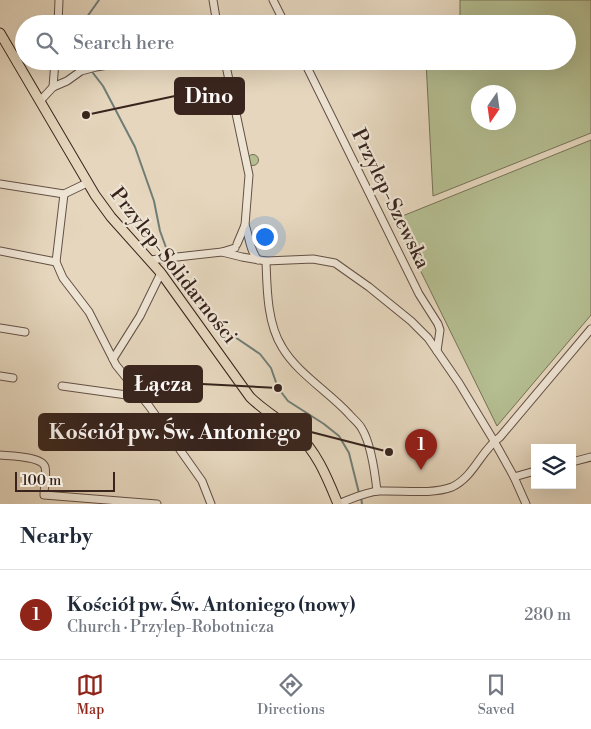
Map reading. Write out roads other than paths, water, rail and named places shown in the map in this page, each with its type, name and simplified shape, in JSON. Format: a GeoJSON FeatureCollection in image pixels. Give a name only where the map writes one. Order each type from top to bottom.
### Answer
{"type":"FeatureCollection","features":[{"type":"Feature","properties":{"kind":"main road","name":"Przylep-Solidarności"},"geometry":{"type":"LineString","coordinates":[[0,32],[15,58]]}},
{"type":"Feature","properties":{"kind":"main road","name":"Przylep-Solidarności"},"geometry":{"type":"LineString","coordinates":[[22,70],[87,183],[111,217],[161,273],[250,397],[266,412],[297,434],[313,453],[338,504]]}},
{"type":"Feature","properties":{"kind":"street"},"geometry":{"type":"LineString","coordinates":[[58,15],[59,0]]}},
{"type":"Feature","properties":{"kind":"street"},"geometry":{"type":"LineString","coordinates":[[213,0],[216,15]]}},
{"type":"Feature","properties":{"kind":"street"},"geometry":{"type":"LineString","coordinates":[[273,0],[280,15]]}},
{"type":"Feature","properties":{"kind":"street"},"geometry":{"type":"LineString","coordinates":[[53,87],[54,70]]}},
{"type":"Feature","properties":{"kind":"street"},"geometry":{"type":"LineString","coordinates":[[40,101],[53,87],[85,70]]}},
{"type":"Feature","properties":{"kind":"street"},"geometry":{"type":"LineString","coordinates":[[227,70],[248,175],[245,225],[237,249],[242,258],[249,251],[250,237],[245,225]]}},
{"type":"Feature","properties":{"kind":"street","name":"Przylep-Szewska"},"geometry":{"type":"LineString","coordinates":[[308,70],[419,294],[438,324],[440,330],[437,351]]}},
{"type":"Feature","properties":{"kind":"street"},"geometry":{"type":"LineString","coordinates":[[0,184],[64,194],[87,183]]}},
{"type":"Feature","properties":{"kind":"street"},"geometry":{"type":"LineString","coordinates":[[64,194],[56,262],[63,278],[93,318],[116,365],[202,481],[211,504]]}},
{"type":"Feature","properties":{"kind":"street"},"geometry":{"type":"LineString","coordinates":[[150,260],[222,252],[237,249],[245,242],[249,251],[258,260],[314,259],[335,263],[412,321],[428,338],[494,441],[514,477],[526,504]]}},
{"type":"Feature","properties":{"kind":"street"},"geometry":{"type":"LineString","coordinates":[[0,252],[56,262]]}},
{"type":"Feature","properties":{"kind":"street"},"geometry":{"type":"LineString","coordinates":[[266,261],[270,311],[281,346],[292,361],[340,404],[362,428],[375,468],[377,491]]}},
{"type":"Feature","properties":{"kind":"street"},"geometry":{"type":"LineString","coordinates":[[113,359],[140,316],[161,273]]}},
{"type":"Feature","properties":{"kind":"street"},"geometry":{"type":"LineString","coordinates":[[0,328],[25,332]]}},
{"type":"Feature","properties":{"kind":"street"},"geometry":{"type":"LineString","coordinates":[[338,504],[377,491],[424,491],[452,487],[464,479],[494,441],[500,437],[591,329]]}},
{"type":"Feature","properties":{"kind":"street"},"geometry":{"type":"LineString","coordinates":[[0,376],[13,378]]}},
{"type":"Feature","properties":{"kind":"street"},"geometry":{"type":"LineString","coordinates":[[62,386],[141,397]]}},
{"type":"Feature","properties":{"kind":"street"},"geometry":{"type":"LineString","coordinates":[[0,455],[36,459],[42,462],[46,468],[44,495],[157,504]]}},
{"type":"Feature","properties":{"kind":"street"},"geometry":{"type":"LineString","coordinates":[[576,461],[591,457]]}},
{"type":"Feature","properties":{"kind":"street"},"geometry":{"type":"LineString","coordinates":[[514,477],[531,473]]}},
{"type":"Feature","properties":{"kind":"waterway"},"geometry":{"type":"LineString","coordinates":[[88,15],[99,0]]}},
{"type":"Feature","properties":{"kind":"waterway"},"geometry":{"type":"LineString","coordinates":[[93,73],[103,86],[135,147],[154,201],[160,231],[168,253]]}},
{"type":"Feature","properties":{"kind":"waterway"},"geometry":{"type":"LineString","coordinates":[[175,265],[185,282],[226,331],[260,354],[271,368],[278,388],[288,401],[339,436],[349,453],[359,493]]}},
{"type":"Feature","properties":{"kind":"waterway"},"geometry":{"type":"LineString","coordinates":[[361,497],[362,504]]}},
{"type":"Feature","properties":{"kind":"place","name":"Dino"},"geometry":{"type":"Point","coordinates":[86,115]}},
{"type":"Feature","properties":{"kind":"place","name":"Łącza"},"geometry":{"type":"Point","coordinates":[278,388]}},
{"type":"Feature","properties":{"kind":"place","name":"Kościół pw. Św. Antoniego"},"geometry":{"type":"Point","coordinates":[389,452]}},
{"type":"Feature","properties":{"kind":"place","name":"Kościół pw. Św. Antoniego (nowy)"},"geometry":{"type":"Point","coordinates":[421,470]}}]}
